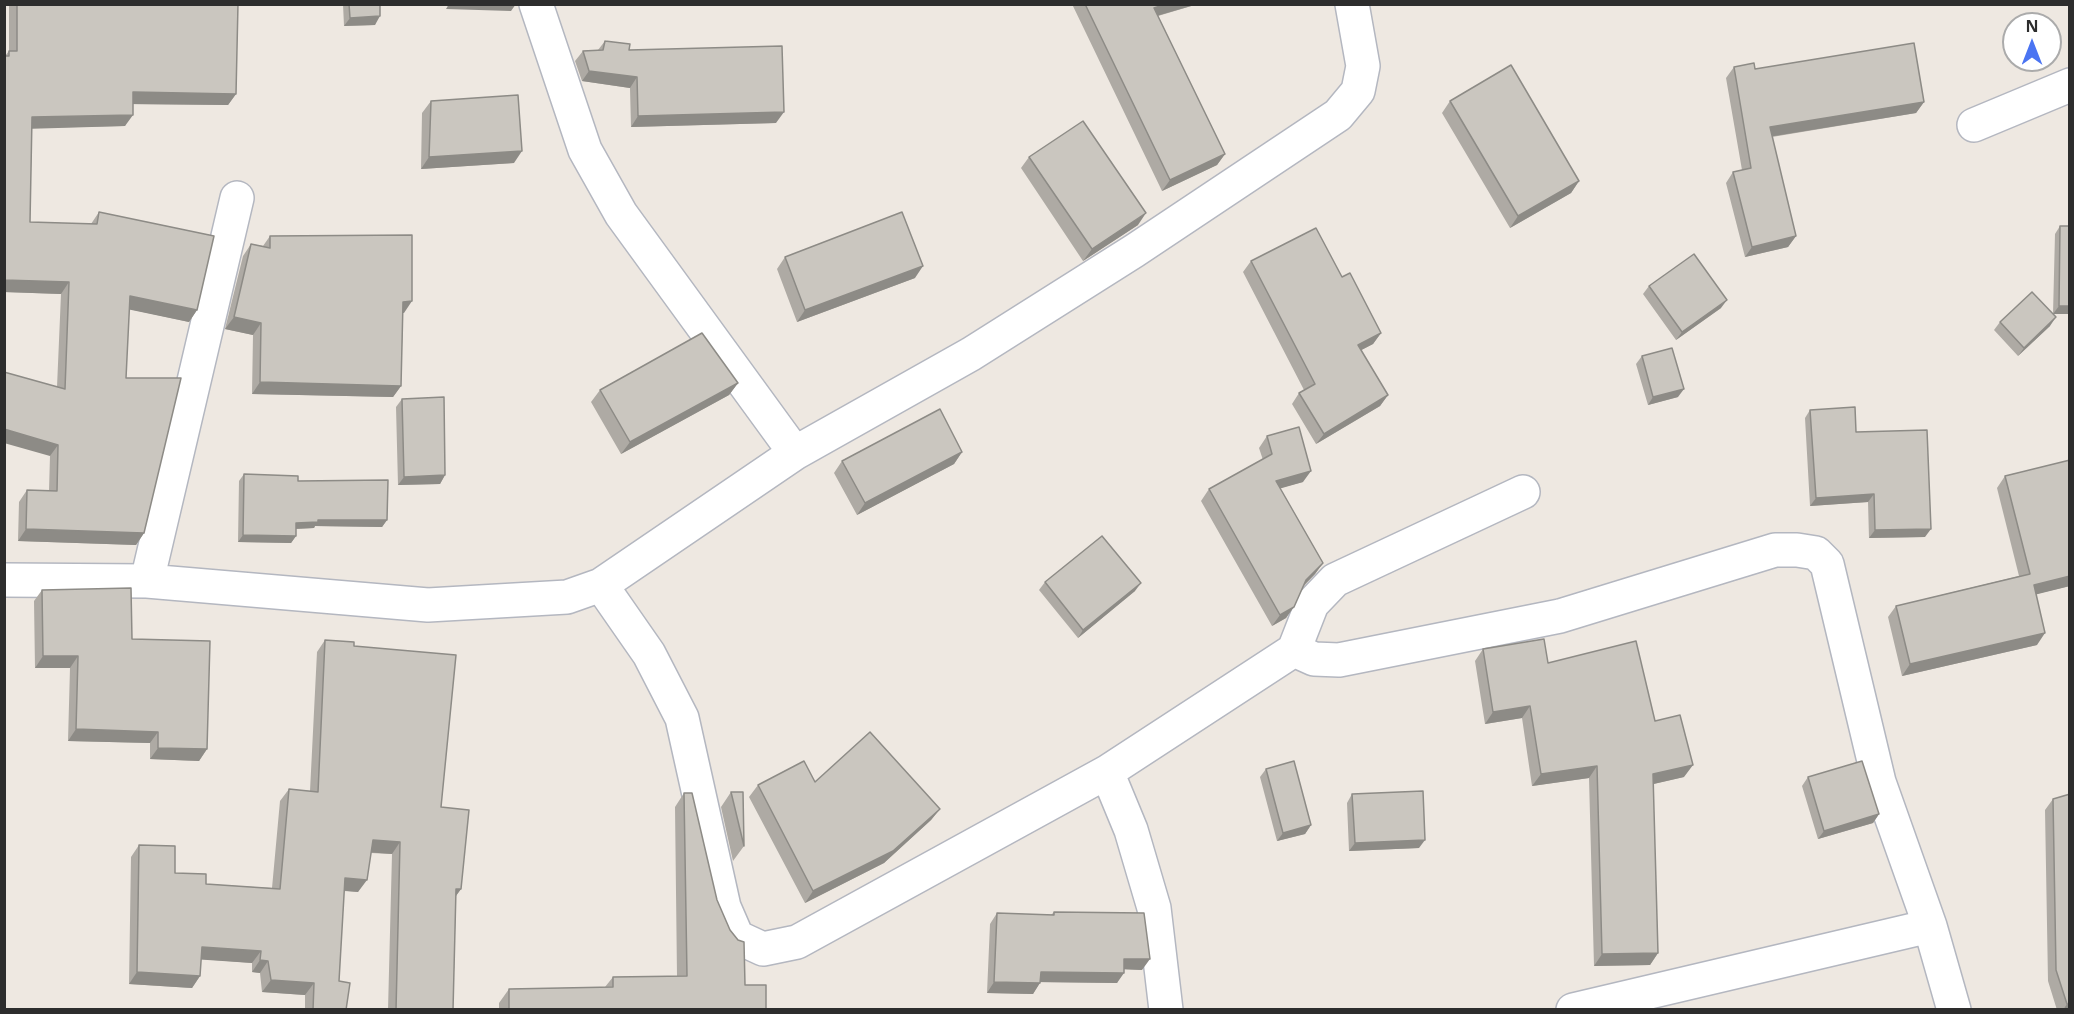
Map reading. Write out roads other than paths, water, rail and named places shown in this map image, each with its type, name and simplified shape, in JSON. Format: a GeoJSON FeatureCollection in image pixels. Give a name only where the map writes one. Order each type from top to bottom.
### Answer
{"type":"FeatureCollection","features":[{"type":"Feature","properties":{"kind":"street"},"geometry":{"type":"LineString","coordinates":[[536,4],[585,150],[621,214],[795,453]]}},
{"type":"Feature","properties":{"kind":"street"},"geometry":{"type":"LineString","coordinates":[[4,580],[147,581],[428,605],[567,597],[601,585],[795,453],[971,354],[1134,251],[1338,115],[1358,90],[1363,66],[1352,4]]}},
{"type":"Feature","properties":{"kind":"street"},"geometry":{"type":"LineString","coordinates":[[1974,125],[2070,85]]}},
{"type":"Feature","properties":{"kind":"street"},"geometry":{"type":"LineString","coordinates":[[147,581],[237,198]]}},
{"type":"Feature","properties":{"kind":"street"},"geometry":{"type":"LineString","coordinates":[[601,585],[649,654],[682,718],[724,907],[737,937],[763,949],[797,942],[1107,772],[1294,650],[1312,604],[1335,580],[1523,492]]}},
{"type":"Feature","properties":{"kind":"street"},"geometry":{"type":"LineString","coordinates":[[1294,650],[1314,659],[1339,660],[1560,616],[1775,550],[1816,553],[1827,564],[1879,782],[1930,926],[1954,1010]]}},
{"type":"Feature","properties":{"kind":"street"},"geometry":{"type":"LineString","coordinates":[[1107,772],[1131,830],[1154,908],[1166,1010]]}},
{"type":"Feature","properties":{"kind":"street"},"geometry":{"type":"LineString","coordinates":[[1573,1010],[1930,926]]}}]}
